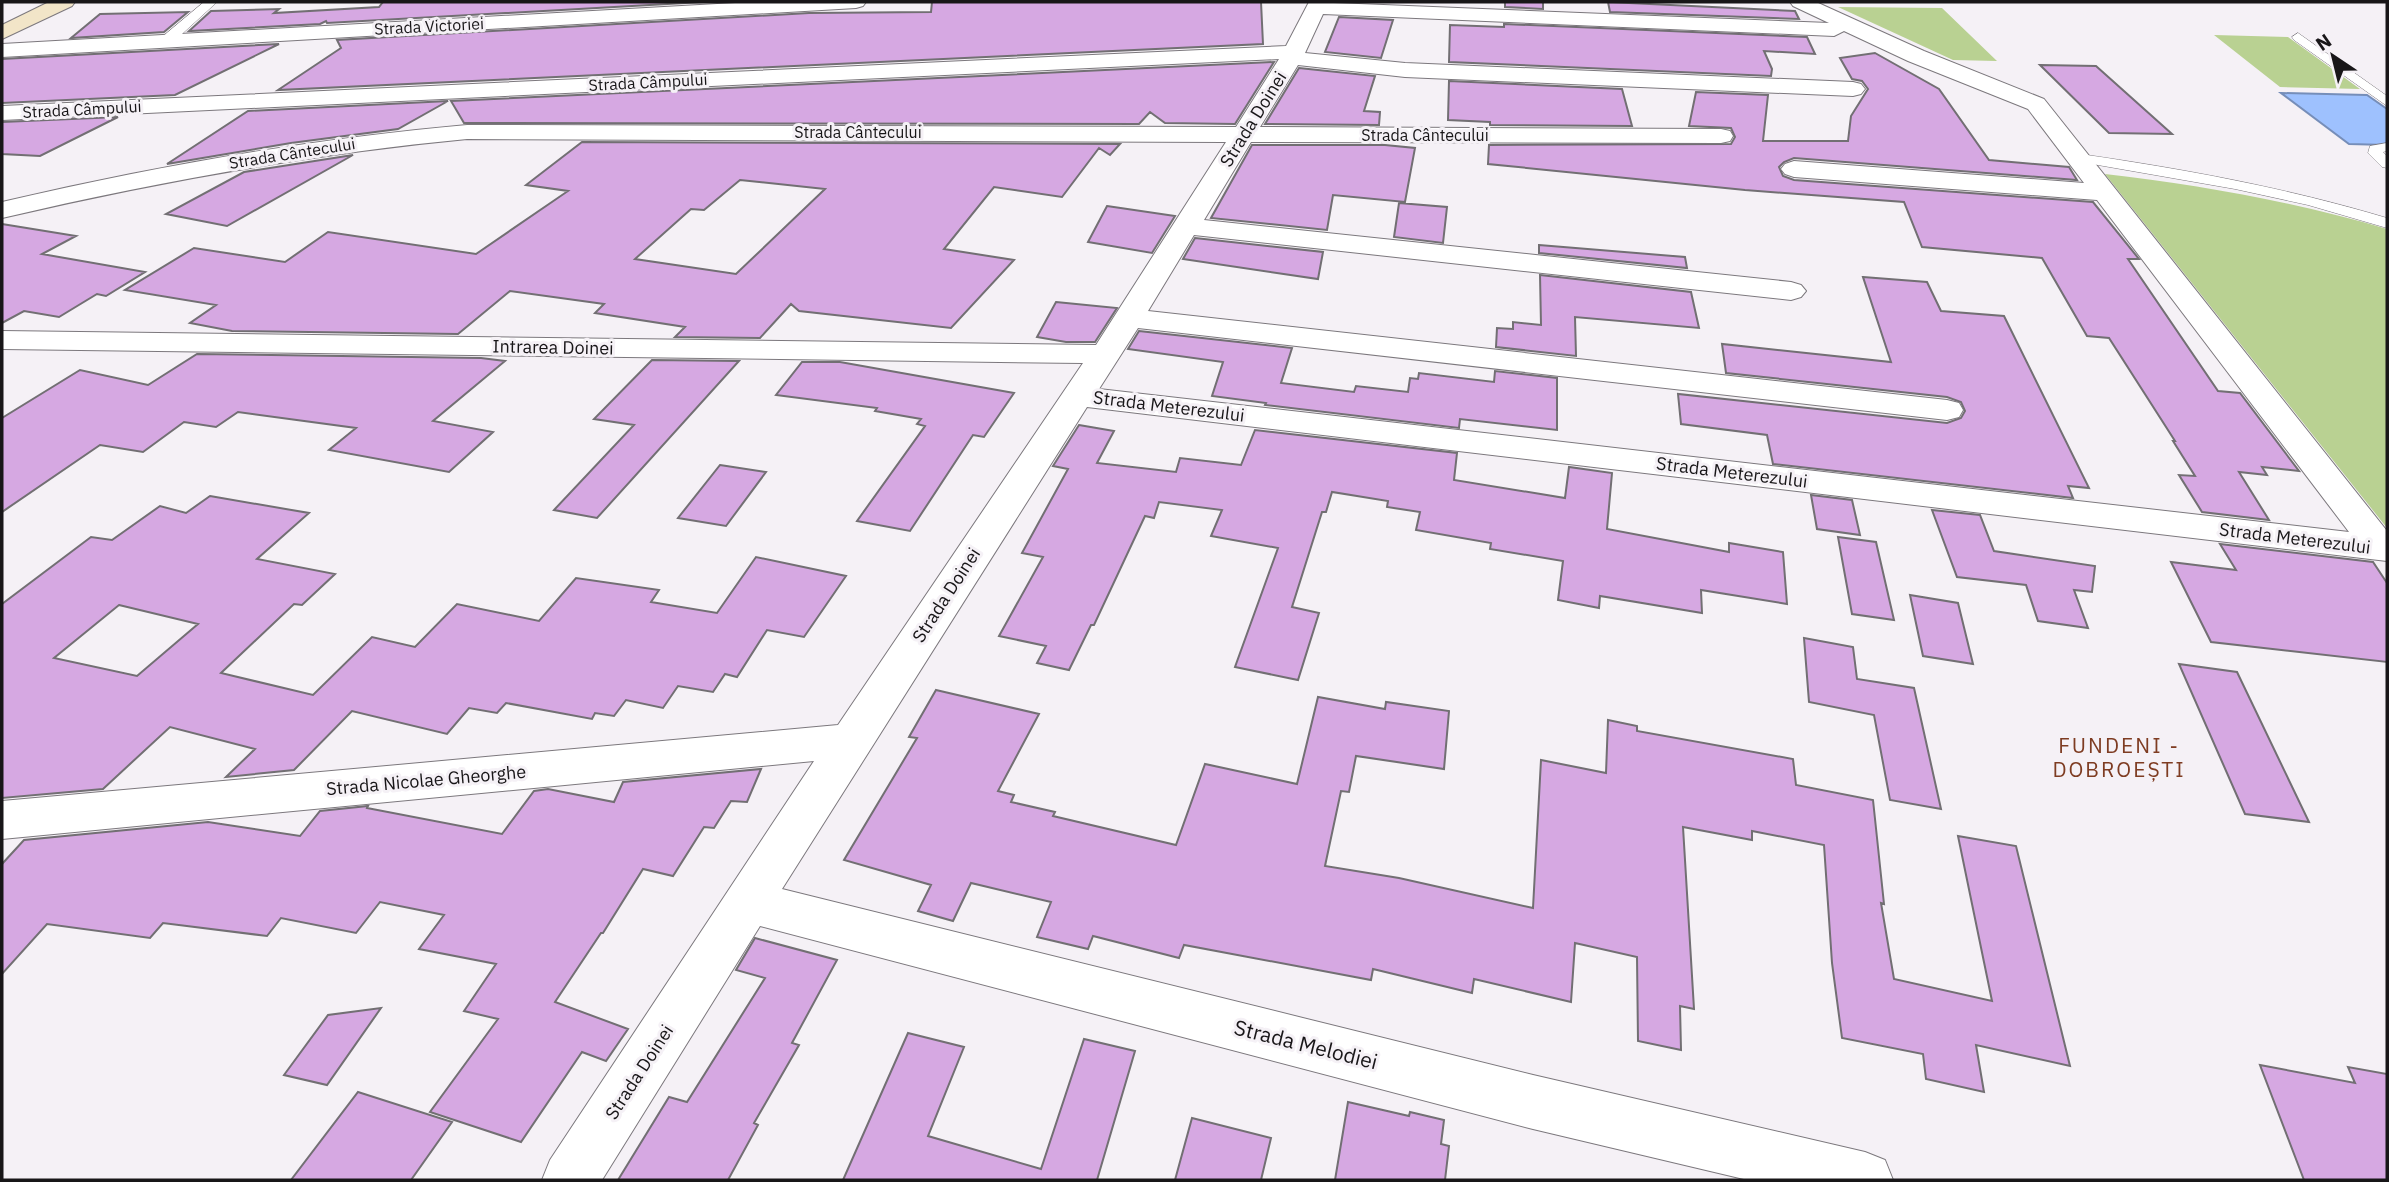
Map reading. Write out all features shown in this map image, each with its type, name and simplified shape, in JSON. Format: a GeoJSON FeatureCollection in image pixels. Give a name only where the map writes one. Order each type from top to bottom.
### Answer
{"type":"FeatureCollection","features":[{"type":"Feature","properties":{"kind":"street"},"geometry":{"type":"LineString","coordinates":[[2,33],[65,2]]}},
{"type":"Feature","properties":{"kind":"street","name":"Strada Victoriei"},"geometry":{"type":"LineString","coordinates":[[2,51],[732,5],[856,2]]}},
{"type":"Feature","properties":{"kind":"street"},"geometry":{"type":"LineString","coordinates":[[1801,2],[1916,55],[2036,104],[2384,548]]}},
{"type":"Feature","properties":{"kind":"street","name":"Strada Doinei"},"geometry":{"type":"LineString","coordinates":[[570,1180],[850,741],[1129,318],[1244,135],[1292,55],[1318,5],[1834,30]]}},
{"type":"Feature","properties":{"kind":"street"},"geometry":{"type":"LineString","coordinates":[[2,21],[37,16]]}},
{"type":"Feature","properties":{"kind":"street","name":"Strada Câmpului"},"geometry":{"type":"LineString","coordinates":[[2,113],[1292,55],[1405,70],[1853,89]]}},
{"type":"Feature","properties":{"kind":"street","name":"Strada Cântecului"},"geometry":{"type":"LineString","coordinates":[[2,210],[143,179],[305,149],[467,132],[1721,136]]}},
{"type":"Feature","properties":{"kind":"street"},"geometry":{"type":"LineString","coordinates":[[1794,169],[2106,192]]}},
{"type":"Feature","properties":{"kind":"street"},"geometry":{"type":"LineString","coordinates":[[1185,226],[1791,291]]}},
{"type":"Feature","properties":{"kind":"street"},"geometry":{"type":"LineString","coordinates":[[1129,318],[1947,410]]}},
{"type":"Feature","properties":{"kind":"street","name":"Intrarea Doinei"},"geometry":{"type":"LineString","coordinates":[[2,340],[1105,354]]}},
{"type":"Feature","properties":{"kind":"street","name":"Strada Meterezului"},"geometry":{"type":"LineString","coordinates":[[1077,396],[2384,548]]}},
{"type":"Feature","properties":{"kind":"street","name":"Strada Nicolae Gheorghe"},"geometry":{"type":"LineString","coordinates":[[2,820],[850,741]]}},
{"type":"Feature","properties":{"kind":"street","name":"Strada Melodiei"},"geometry":{"type":"LineString","coordinates":[[748,902],[1520,1098],[1865,1180]]}},
{"type":"Feature","properties":{"kind":"lane"},"geometry":{"type":"LineString","coordinates":[[166,41],[211,2]]}},
{"type":"Feature","properties":{"kind":"lane"},"geometry":{"type":"LineString","coordinates":[[2298,37],[2387,102]]}},
{"type":"Feature","properties":{"kind":"lane"},"geometry":{"type":"LineString","coordinates":[[2387,147],[2375,149],[2375,153],[2387,164]]}},
{"type":"Feature","properties":{"kind":"lane"},"geometry":{"type":"LineString","coordinates":[[2080,158],[2258,190],[2387,223]]}},
{"type":"Feature","properties":{"kind":"green space"},"geometry":{"type":"Polygon","coordinates":[[[1838,7],[1942,8],[1997,61],[1953,60],[1838,7]]]}},
{"type":"Feature","properties":{"kind":"green space"},"geometry":{"type":"Polygon","coordinates":[[[2214,35],[2288,37],[2360,89],[2280,87],[2214,35]]]}},
{"type":"Feature","properties":{"kind":"green space"},"geometry":{"type":"Polygon","coordinates":[[[2105,174],[2248,196],[2387,229],[2387,528],[2105,174]]]}},
{"type":"Feature","properties":{"kind":"water"},"geometry":{"type":"Polygon","coordinates":[[[2281,93],[2367,95],[2387,109],[2387,145],[2349,144],[2281,93]]]}},
{"type":"Feature","properties":{"kind":"building"},"geometry":{"type":"Polygon","coordinates":[[[383,2],[703,2],[326,21],[320,24],[189,31],[211,11],[279,9],[274,13],[379,7],[383,2]]]}},
{"type":"Feature","properties":{"kind":"building"},"geometry":{"type":"Polygon","coordinates":[[[932,2],[1261,2],[1263,44],[278,90],[341,48],[337,40],[809,13],[931,12],[932,2]]]}},
{"type":"Feature","properties":{"kind":"building"},"geometry":{"type":"Polygon","coordinates":[[[1505,2],[1543,2],[1543,9],[1505,7],[1505,2]]]}},
{"type":"Feature","properties":{"kind":"building"},"geometry":{"type":"Polygon","coordinates":[[[1608,2],[1795,11],[1799,19],[1610,12],[1608,2]]]}},
{"type":"Feature","properties":{"kind":"building"},"geometry":{"type":"Polygon","coordinates":[[[188,12],[164,32],[71,38],[100,14],[188,12]]]}},
{"type":"Feature","properties":{"kind":"building"},"geometry":{"type":"Polygon","coordinates":[[[1339,17],[1393,20],[1381,58],[1325,52],[1339,17]]]}},
{"type":"Feature","properties":{"kind":"building"},"geometry":{"type":"Polygon","coordinates":[[[1504,24],[1807,37],[1815,54],[1764,51],[1772,69],[1771,76],[1449,62],[1450,25],[1504,27],[1504,24]]]}},
{"type":"Feature","properties":{"kind":"building"},"geometry":{"type":"Polygon","coordinates":[[[279,44],[175,95],[2,103],[2,59],[279,44]]]}},
{"type":"Feature","properties":{"kind":"building"},"geometry":{"type":"Polygon","coordinates":[[[1875,53],[1939,89],[1989,160],[2069,167],[2077,180],[1794,158],[1779,167],[1783,176],[1794,180],[2093,202],[2139,259],[2128,259],[2218,391],[2240,393],[2299,471],[2262,467],[2267,475],[2239,472],[2269,520],[2202,512],[2179,475],[2195,476],[2175,441],[2109,338],[2087,336],[2042,258],[1922,247],[1904,202],[1745,190],[1488,164],[1489,145],[1731,144],[1735,137],[1731,128],[1689,126],[1696,92],[1768,95],[1763,141],[1848,141],[1851,116],[1868,89],[1862,81],[1852,79],[1840,58],[1875,53]]]}},
{"type":"Feature","properties":{"kind":"building"},"geometry":{"type":"Polygon","coordinates":[[[1274,62],[1235,124],[1165,123],[1150,112],[1139,124],[464,123],[451,101],[1274,62]]]}},
{"type":"Feature","properties":{"kind":"building"},"geometry":{"type":"Polygon","coordinates":[[[2040,65],[2096,66],[2172,134],[2109,133],[2040,65]]]}},
{"type":"Feature","properties":{"kind":"building"},"geometry":{"type":"Polygon","coordinates":[[[1299,68],[1375,76],[1364,111],[1380,112],[1379,125],[1265,124],[1299,68]]]}},
{"type":"Feature","properties":{"kind":"building"},"geometry":{"type":"Polygon","coordinates":[[[1449,81],[1622,89],[1632,126],[1490,125],[1490,122],[1448,120],[1449,81]]]}},
{"type":"Feature","properties":{"kind":"building"},"geometry":{"type":"Polygon","coordinates":[[[448,101],[398,129],[291,143],[167,164],[248,111],[448,101]]]}},
{"type":"Feature","properties":{"kind":"building"},"geometry":{"type":"Polygon","coordinates":[[[118,117],[40,156],[2,154],[2,122],[118,117]]]}},
{"type":"Feature","properties":{"kind":"building"},"geometry":{"type":"Polygon","coordinates":[[[582,142],[1120,144],[1110,155],[1099,148],[1062,197],[994,187],[944,249],[1014,260],[951,328],[799,311],[791,304],[760,338],[675,337],[685,327],[595,313],[604,304],[510,291],[458,334],[232,331],[190,323],[216,305],[125,290],[194,248],[285,262],[328,232],[476,254],[568,191],[526,185],[582,142]],[[740,180],[704,210],[691,209],[635,259],[736,274],[825,189],[740,180]]]}},
{"type":"Feature","properties":{"kind":"building"},"geometry":{"type":"Polygon","coordinates":[[[1252,145],[1385,145],[1415,148],[1405,202],[1333,195],[1327,230],[1211,218],[1252,145]]]}},
{"type":"Feature","properties":{"kind":"building"},"geometry":{"type":"Polygon","coordinates":[[[353,155],[227,226],[166,214],[244,172],[353,155]]]}},
{"type":"Feature","properties":{"kind":"building"},"geometry":{"type":"Polygon","coordinates":[[[1399,203],[1447,207],[1443,243],[1394,237],[1399,203]]]}},
{"type":"Feature","properties":{"kind":"building"},"geometry":{"type":"Polygon","coordinates":[[[1107,206],[1175,216],[1152,253],[1088,242],[1107,206]]]}},
{"type":"Feature","properties":{"kind":"building"},"geometry":{"type":"Polygon","coordinates":[[[2,224],[76,236],[42,254],[145,272],[106,296],[97,294],[59,317],[24,311],[2,323],[2,224]]]}},
{"type":"Feature","properties":{"kind":"building"},"geometry":{"type":"Polygon","coordinates":[[[1195,238],[1323,252],[1318,279],[1183,259],[1195,238]]]}},
{"type":"Feature","properties":{"kind":"building"},"geometry":{"type":"Polygon","coordinates":[[[1539,245],[1685,257],[1687,268],[1539,253],[1539,245]]]}},
{"type":"Feature","properties":{"kind":"building"},"geometry":{"type":"Polygon","coordinates":[[[1540,275],[1691,292],[1699,328],[1575,317],[1576,356],[1496,347],[1497,328],[1513,329],[1513,322],[1541,325],[1540,275]]]}},
{"type":"Feature","properties":{"kind":"building"},"geometry":{"type":"Polygon","coordinates":[[[1863,277],[1927,282],[1941,311],[2004,316],[2089,488],[2068,486],[2073,498],[1773,464],[1767,435],[1681,424],[1678,394],[1947,423],[1961,418],[1965,411],[1961,402],[1947,397],[1726,373],[1722,344],[1891,362],[1863,277]]]}},
{"type":"Feature","properties":{"kind":"building"},"geometry":{"type":"Polygon","coordinates":[[[1056,302],[1117,308],[1095,342],[1066,342],[1037,337],[1056,302]]]}},
{"type":"Feature","properties":{"kind":"building"},"geometry":{"type":"Polygon","coordinates":[[[1139,331],[1292,348],[1281,383],[1354,392],[1356,386],[1408,392],[1410,378],[1418,379],[1419,373],[1494,382],[1495,371],[1557,378],[1557,430],[1460,419],[1459,428],[1265,405],[1266,403],[1212,396],[1223,362],[1128,349],[1139,331]]]}},
{"type":"Feature","properties":{"kind":"building"},"geometry":{"type":"Polygon","coordinates":[[[197,354],[481,358],[505,361],[433,421],[493,432],[449,472],[329,450],[356,428],[238,412],[216,427],[184,422],[143,452],[100,445],[2,512],[2,418],[80,370],[148,385],[197,354]]]}},
{"type":"Feature","properties":{"kind":"building"},"geometry":{"type":"Polygon","coordinates":[[[652,360],[739,361],[597,518],[554,510],[634,425],[594,419],[652,360]]]}},
{"type":"Feature","properties":{"kind":"building"},"geometry":{"type":"Polygon","coordinates":[[[802,362],[840,362],[1014,393],[984,437],[973,435],[910,531],[857,521],[925,426],[917,424],[921,419],[875,411],[877,408],[776,395],[802,362]]]}},
{"type":"Feature","properties":{"kind":"building"},"geometry":{"type":"Polygon","coordinates":[[[1079,425],[1114,431],[1097,463],[1176,472],[1180,458],[1241,465],[1255,430],[1457,453],[1454,480],[1565,498],[1569,467],[1612,473],[1607,529],[1729,552],[1729,543],[1783,552],[1787,604],[1701,590],[1702,613],[1600,596],[1599,608],[1558,600],[1563,561],[1490,549],[1491,543],[1416,530],[1420,512],[1387,507],[1388,501],[1332,492],[1326,512],[1322,512],[1292,607],[1319,613],[1298,680],[1235,667],[1278,548],[1211,536],[1222,510],[1159,502],[1154,518],[1145,516],[1094,625],[1091,625],[1069,670],[1037,663],[1046,646],[999,636],[1043,557],[1022,553],[1068,469],[1053,466],[1079,425]]]}},
{"type":"Feature","properties":{"kind":"building"},"geometry":{"type":"Polygon","coordinates":[[[720,465],[766,472],[726,526],[678,518],[720,465]]]}},
{"type":"Feature","properties":{"kind":"building"},"geometry":{"type":"Polygon","coordinates":[[[1811,495],[1852,500],[1860,535],[1817,529],[1811,495]]]}},
{"type":"Feature","properties":{"kind":"building"},"geometry":{"type":"Polygon","coordinates":[[[210,496],[309,513],[257,559],[335,574],[302,605],[294,604],[221,673],[313,695],[372,637],[415,647],[457,604],[539,621],[576,578],[659,590],[651,602],[717,613],[756,557],[846,576],[804,637],[767,630],[737,677],[725,674],[713,692],[678,686],[663,708],[626,700],[614,716],[595,713],[592,719],[506,703],[497,713],[469,708],[447,734],[352,711],[294,770],[226,777],[255,749],[170,727],[103,789],[2,798],[2,604],[91,537],[112,540],[160,506],[186,513],[210,496]],[[119,605],[54,658],[137,676],[198,624],[119,605]]]}},
{"type":"Feature","properties":{"kind":"building"},"geometry":{"type":"Polygon","coordinates":[[[1932,510],[1980,515],[1994,551],[2095,566],[2092,592],[2074,590],[2088,628],[2038,621],[2026,585],[1957,577],[1932,510]]]}},
{"type":"Feature","properties":{"kind":"building"},"geometry":{"type":"Polygon","coordinates":[[[1838,537],[1876,542],[1894,620],[1852,614],[1838,537]]]}},
{"type":"Feature","properties":{"kind":"building"},"geometry":{"type":"Polygon","coordinates":[[[2220,544],[2373,562],[2387,583],[2387,662],[2211,642],[2171,562],[2236,570],[2220,544]]]}},
{"type":"Feature","properties":{"kind":"building"},"geometry":{"type":"Polygon","coordinates":[[[1910,595],[1958,603],[1973,664],[1923,656],[1910,595]]]}},
{"type":"Feature","properties":{"kind":"building"},"geometry":{"type":"Polygon","coordinates":[[[1804,638],[1853,647],[1857,679],[1914,688],[1941,809],[1890,800],[1874,715],[1809,702],[1804,638]]]}},
{"type":"Feature","properties":{"kind":"building"},"geometry":{"type":"Polygon","coordinates":[[[2179,664],[2237,672],[2309,822],[2245,814],[2179,664]]]}},
{"type":"Feature","properties":{"kind":"building"},"geometry":{"type":"Polygon","coordinates":[[[936,690],[1039,714],[998,791],[1014,795],[1011,802],[1055,812],[1053,816],[1176,845],[1205,764],[1297,784],[1318,697],[1385,709],[1386,702],[1449,711],[1444,769],[1356,756],[1349,792],[1341,791],[1325,866],[1399,878],[1533,908],[1541,760],[1606,773],[1608,720],[1637,726],[1637,731],[1793,759],[1796,785],[1873,800],[1884,904],[1881,903],[1894,979],[1992,1001],[1958,836],[2016,846],[2070,1066],[1976,1045],[1984,1092],[1926,1079],[1923,1054],[1842,1038],[1832,963],[1824,845],[1752,831],[1752,840],[1683,827],[1694,1009],[1680,1006],[1681,1050],[1638,1041],[1637,957],[1575,943],[1571,1002],[1474,979],[1472,993],[1373,969],[1371,980],[1184,945],[1179,958],[1093,936],[1088,949],[1037,937],[1051,902],[971,883],[953,921],[918,911],[931,885],[844,860],[917,738],[909,737],[936,690]]]}},
{"type":"Feature","properties":{"kind":"building"},"geometry":{"type":"Polygon","coordinates":[[[761,769],[747,802],[731,801],[714,828],[704,827],[673,876],[643,869],[555,1002],[628,1029],[606,1061],[582,1052],[521,1142],[430,1112],[498,1019],[464,1011],[496,964],[419,949],[444,915],[380,902],[356,933],[281,918],[267,936],[163,923],[150,938],[47,924],[2,974],[2,864],[24,840],[208,822],[300,836],[320,811],[368,806],[367,808],[502,834],[534,791],[548,789],[614,802],[623,782],[761,769]]]}},
{"type":"Feature","properties":{"kind":"building"},"geometry":{"type":"Polygon","coordinates":[[[755,938],[837,960],[792,1043],[799,1045],[754,1123],[758,1125],[728,1180],[618,1180],[669,1097],[687,1102],[765,978],[736,970],[755,938]]]}},
{"type":"Feature","properties":{"kind":"building"},"geometry":{"type":"Polygon","coordinates":[[[381,1008],[327,1085],[284,1075],[328,1015],[381,1008]]]}},
{"type":"Feature","properties":{"kind":"building"},"geometry":{"type":"Polygon","coordinates":[[[908,1033],[964,1047],[928,1136],[1041,1169],[1084,1039],[1135,1051],[1097,1180],[843,1180],[908,1033]]]}},
{"type":"Feature","properties":{"kind":"building"},"geometry":{"type":"Polygon","coordinates":[[[2260,1065],[2355,1083],[2348,1067],[2387,1074],[2387,1180],[2304,1180],[2260,1065]]]}},
{"type":"Feature","properties":{"kind":"building"},"geometry":{"type":"Polygon","coordinates":[[[358,1092],[452,1122],[411,1180],[291,1180],[358,1092]]]}},
{"type":"Feature","properties":{"kind":"building"},"geometry":{"type":"Polygon","coordinates":[[[1348,1102],[1409,1116],[1410,1112],[1444,1120],[1441,1144],[1449,1146],[1445,1180],[1335,1180],[1348,1102]]]}},
{"type":"Feature","properties":{"kind":"building"},"geometry":{"type":"Polygon","coordinates":[[[1192,1118],[1271,1138],[1261,1180],[1175,1180],[1192,1118]]]}},
{"type":"Feature","properties":{"kind":"district","name":"FUNDENI - DOBROEȘTI"},"geometry":{"type":"Point","coordinates":[2119,757]}}]}
